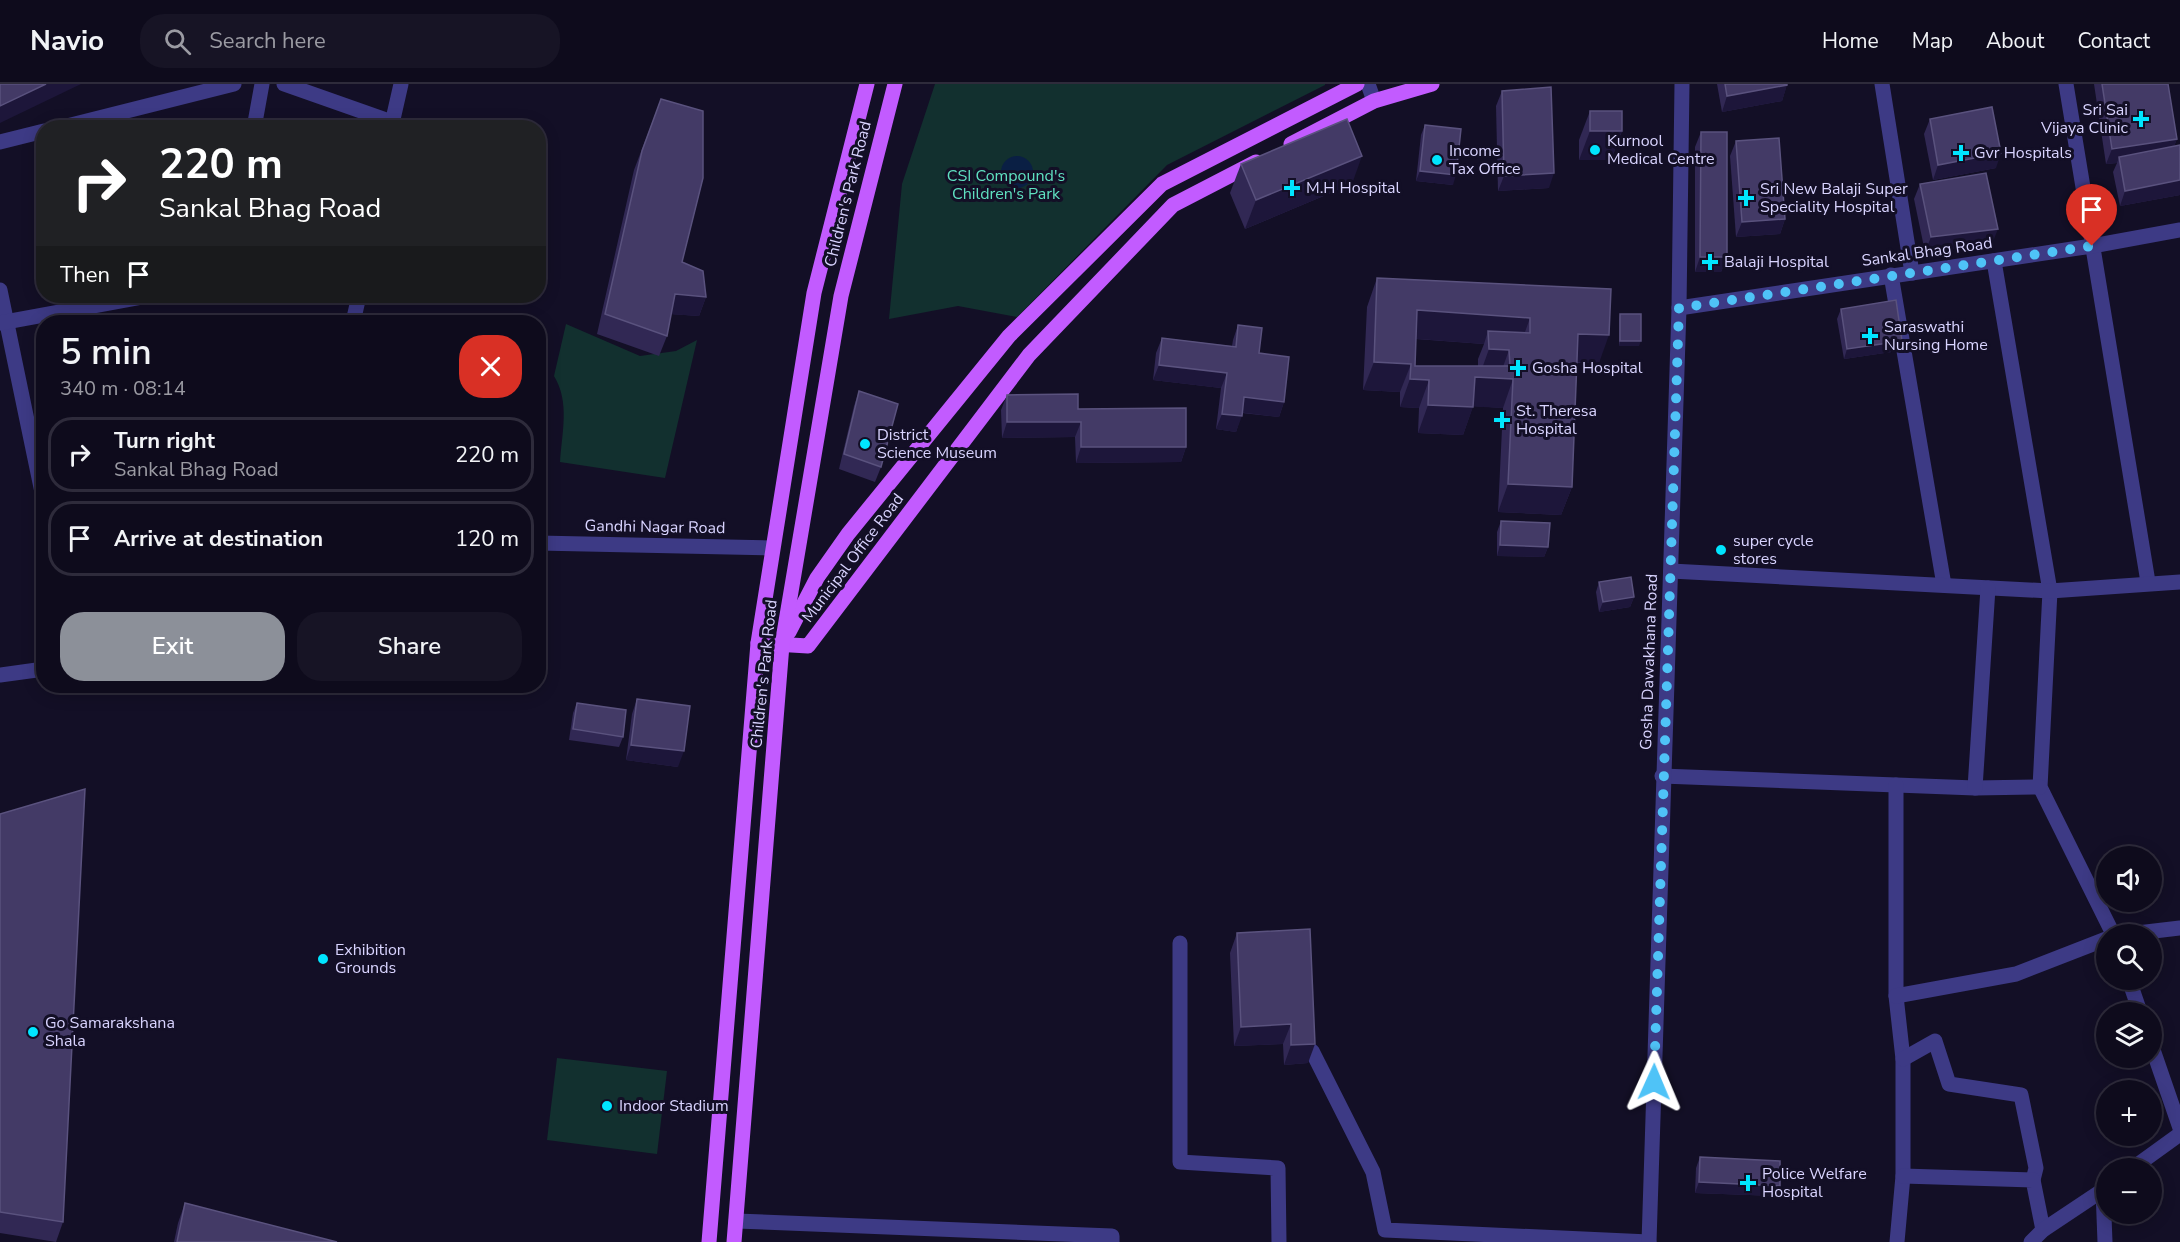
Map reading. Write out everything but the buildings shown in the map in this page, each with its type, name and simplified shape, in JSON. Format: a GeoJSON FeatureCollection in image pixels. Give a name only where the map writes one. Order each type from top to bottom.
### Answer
{"type":"FeatureCollection","features":[{"type":"Feature","properties":{"kind":"main road","name":"Children's Park Road"},"geometry":{"type":"LineString","coordinates":[[709,1242],[758,643],[771,548],[814,293],[867,84]]}},
{"type":"Feature","properties":{"kind":"main road","name":"Children's Park Road"},"geometry":{"type":"LineString","coordinates":[[734,1242],[782,645],[841,296],[895,84]]}},
{"type":"Feature","properties":{"kind":"main road","name":"Municipal Office Road"},"geometry":{"type":"LineString","coordinates":[[1357,84],[1162,184],[1009,336],[848,534],[817,578],[782,645],[808,646],[1029,355],[1173,205],[1374,101],[1409,88],[1432,84]]}},
{"type":"Feature","properties":{"kind":"main road"},"geometry":{"type":"LineString","coordinates":[[758,643],[782,645]]}},
{"type":"Feature","properties":{"kind":"street"},"geometry":{"type":"LineString","coordinates":[[91,120],[234,84]]}},
{"type":"Feature","properties":{"kind":"street"},"geometry":{"type":"LineString","coordinates":[[255,120],[262,84]]}},
{"type":"Feature","properties":{"kind":"street"},"geometry":{"type":"LineString","coordinates":[[284,84],[379,120]]}},
{"type":"Feature","properties":{"kind":"street"},"geometry":{"type":"LineString","coordinates":[[393,120],[401,84]]}},
{"type":"Feature","properties":{"kind":"street"},"geometry":{"type":"LineString","coordinates":[[1368,84],[1374,101]]}},
{"type":"Feature","properties":{"kind":"street","name":"Gosha Dawakhana Road"},"geometry":{"type":"LineString","coordinates":[[1649,1242],[1662,776],[1679,308],[1682,84]]}},
{"type":"Feature","properties":{"kind":"street"},"geometry":{"type":"LineString","coordinates":[[1882,84],[1912,273]]}},
{"type":"Feature","properties":{"kind":"street"},"geometry":{"type":"LineString","coordinates":[[2066,84],[2148,582]]}},
{"type":"Feature","properties":{"kind":"street"},"geometry":{"type":"LineString","coordinates":[[0,142],[36,133]]}},
{"type":"Feature","properties":{"kind":"street","name":"Sankal Bhag Road"},"geometry":{"type":"LineString","coordinates":[[1679,308],[2092,246],[2180,230]]}},
{"type":"Feature","properties":{"kind":"street"},"geometry":{"type":"LineString","coordinates":[[1994,261],[2050,591],[2040,787],[2108,924]]}},
{"type":"Feature","properties":{"kind":"street"},"geometry":{"type":"LineString","coordinates":[[1891,275],[1944,585]]}},
{"type":"Feature","properties":{"kind":"street"},"geometry":{"type":"LineString","coordinates":[[0,290],[4,322],[36,465]]}},
{"type":"Feature","properties":{"kind":"street"},"geometry":{"type":"LineString","coordinates":[[42,315],[108,303]]}},
{"type":"Feature","properties":{"kind":"street"},"geometry":{"type":"LineString","coordinates":[[4,322],[36,316]]}},
{"type":"Feature","properties":{"kind":"street","name":"Gandhi Nagar Road"},"geometry":{"type":"LineString","coordinates":[[546,543],[771,548]]}},
{"type":"Feature","properties":{"kind":"street"},"geometry":{"type":"LineString","coordinates":[[1671,571],[2050,591],[2148,582],[2180,582]]}},
{"type":"Feature","properties":{"kind":"street"},"geometry":{"type":"LineString","coordinates":[[1975,788],[1988,588]]}},
{"type":"Feature","properties":{"kind":"street"},"geometry":{"type":"LineString","coordinates":[[0,675],[36,670]]}},
{"type":"Feature","properties":{"kind":"street"},"geometry":{"type":"LineString","coordinates":[[1662,776],[1975,788],[2040,787]]}},
{"type":"Feature","properties":{"kind":"street"},"geometry":{"type":"LineString","coordinates":[[1896,785],[1896,996],[1903,1059],[1903,1176],[1897,1242]]}},
{"type":"Feature","properties":{"kind":"street"},"geometry":{"type":"LineString","coordinates":[[2162,930],[2180,928]]}},
{"type":"Feature","properties":{"kind":"street"},"geometry":{"type":"LineString","coordinates":[[1180,943],[1180,1162],[1278,1168],[1279,1242]]}},
{"type":"Feature","properties":{"kind":"street"},"geometry":{"type":"LineString","coordinates":[[1896,996],[2016,974],[2096,943]]}},
{"type":"Feature","properties":{"kind":"street"},"geometry":{"type":"LineString","coordinates":[[1903,1059],[1935,1041],[1949,1084],[2021,1095],[2036,1168],[2033,1180],[2043,1230]]}},
{"type":"Feature","properties":{"kind":"street"},"geometry":{"type":"LineString","coordinates":[[1312,1052],[1373,1172],[1385,1230],[1649,1242]]}},
{"type":"Feature","properties":{"kind":"street"},"geometry":{"type":"LineString","coordinates":[[2159,1068],[2180,1128]]}},
{"type":"Feature","properties":{"kind":"street"},"geometry":{"type":"LineString","coordinates":[[2147,1158],[2180,1134]]}},
{"type":"Feature","properties":{"kind":"street"},"geometry":{"type":"LineString","coordinates":[[1903,1176],[2033,1180]]}},
{"type":"Feature","properties":{"kind":"street"},"geometry":{"type":"LineString","coordinates":[[2031,1242],[2043,1230],[2096,1194]]}},
{"type":"Feature","properties":{"kind":"street"},"geometry":{"type":"LineString","coordinates":[[736,1221],[1112,1236],[1112,1242]]}},
{"type":"Feature","properties":{"kind":"street"},"geometry":{"type":"LineString","coordinates":[[2105,1224],[2105,1242]]}},
{"type":"Feature","properties":{"kind":"green space","name":"CSI Compound's Children's Park"},"geometry":{"type":"Polygon","coordinates":[[[935,84],[1325,85],[1167,165],[1017,317],[958,306],[889,319],[902,184],[935,84]]]}},
{"type":"Feature","properties":{"kind":"green space"},"geometry":{"type":"Polygon","coordinates":[[[566,324],[640,356],[676,351],[697,340],[665,478],[560,462],[563,407],[562,396],[554,376],[566,324]]]}},
{"type":"Feature","properties":{"kind":"green space","name":"Indoor Stadium"},"geometry":{"type":"Polygon","coordinates":[[[557,1058],[667,1071],[657,1154],[547,1140],[557,1058]]]}},
{"type":"Feature","properties":{"kind":"water"},"geometry":{"type":"Polygon","coordinates":[[[1017,156],[1028,161],[1033,172],[1028,183],[1017,188],[1006,183],[1001,172],[1006,161],[1017,156]]]}},
{"type":"Feature","properties":{"kind":"place","name":"Sri Sai Vijaya Clinic"},"geometry":{"type":"Point","coordinates":[2141,119]}},
{"type":"Feature","properties":{"kind":"place","name":"Kurnool Medical Centre"},"geometry":{"type":"Point","coordinates":[1595,150]}},
{"type":"Feature","properties":{"kind":"place","name":"Gvr Hospitals"},"geometry":{"type":"Point","coordinates":[1961,153]}},
{"type":"Feature","properties":{"kind":"place","name":"Income Tax Office"},"geometry":{"type":"Point","coordinates":[1437,160]}},
{"type":"Feature","properties":{"kind":"place","name":"M.H Hospital"},"geometry":{"type":"Point","coordinates":[1292,188]}},
{"type":"Feature","properties":{"kind":"place","name":"Sri New Balaji Super Speciality Hospital"},"geometry":{"type":"Point","coordinates":[1746,198]}},
{"type":"Feature","properties":{"kind":"place","name":"Balaji Hospital"},"geometry":{"type":"Point","coordinates":[1710,262]}},
{"type":"Feature","properties":{"kind":"place","name":"Saraswathi Nursing Home"},"geometry":{"type":"Point","coordinates":[1870,336]}},
{"type":"Feature","properties":{"kind":"place","name":"Gosha Hospital"},"geometry":{"type":"Point","coordinates":[1518,368]}},
{"type":"Feature","properties":{"kind":"place","name":"St. Theresa Hospital"},"geometry":{"type":"Point","coordinates":[1502,420]}},
{"type":"Feature","properties":{"kind":"place","name":"District Science Museum"},"geometry":{"type":"Point","coordinates":[865,444]}},
{"type":"Feature","properties":{"kind":"place","name":"super cycle stores"},"geometry":{"type":"Point","coordinates":[1721,550]}},
{"type":"Feature","properties":{"kind":"place","name":"Exhibition Grounds"},"geometry":{"type":"Point","coordinates":[323,959]}},
{"type":"Feature","properties":{"kind":"place","name":"Go Samarakshana Shala"},"geometry":{"type":"Point","coordinates":[33,1032]}},
{"type":"Feature","properties":{"kind":"place","name":"Indoor Stadium"},"geometry":{"type":"Point","coordinates":[607,1106]}},
{"type":"Feature","properties":{"kind":"place","name":"Police Welfare Hospital"},"geometry":{"type":"Point","coordinates":[1748,1183]}},
{"type":"Feature","properties":{"kind":"route"},"geometry":{"type":"LineString","coordinates":[[1654,1082],[1662,776],[1679,308],[2092,246]]}}]}
